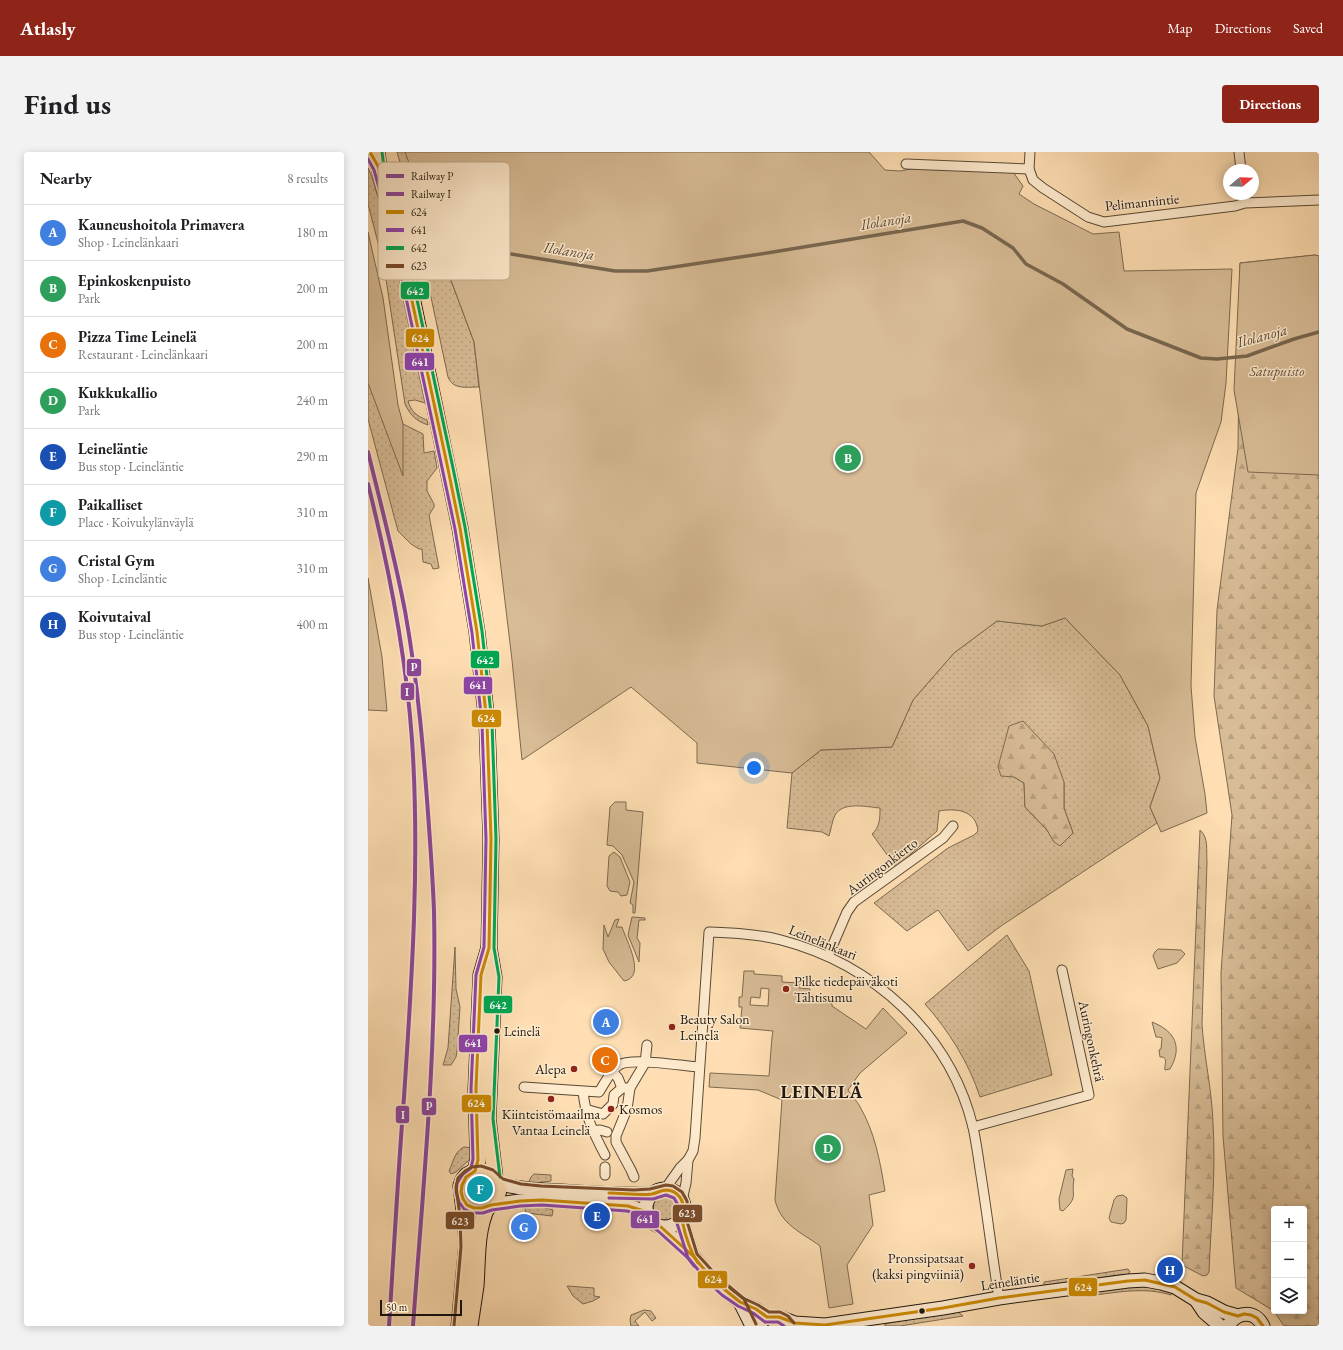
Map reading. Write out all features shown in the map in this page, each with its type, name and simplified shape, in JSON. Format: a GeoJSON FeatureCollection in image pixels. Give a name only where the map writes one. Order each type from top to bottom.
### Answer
{"type":"FeatureCollection","features":[{"type":"Feature","properties":{"kind":"main road"},"geometry":{"type":"LineString","coordinates":[[370,152],[378,166]]}},
{"type":"Feature","properties":{"kind":"main road"},"geometry":{"type":"LineString","coordinates":[[377,152],[378,162]]}},
{"type":"Feature","properties":{"kind":"main road"},"geometry":{"type":"LineString","coordinates":[[408,280],[460,528],[477,632],[487,723],[491,839],[488,948],[481,976],[476,1089],[478,1160],[475,1171]]}},
{"type":"Feature","properties":{"kind":"main road"},"geometry":{"type":"LineString","coordinates":[[470,1326],[476,1287],[479,1237],[482,1220],[489,1207],[498,1197],[499,1190],[496,1181],[488,1119],[494,977],[488,948]]}},
{"type":"Feature","properties":{"kind":"main road"},"geometry":{"type":"LineString","coordinates":[[459,1326],[466,1243],[461,1186],[467,1175],[475,1171],[488,1173],[496,1181],[512,1187],[634,1194],[672,1191],[682,1200],[684,1206],[683,1212],[681,1218],[676,1223],[671,1226],[661,1227]]}},
{"type":"Feature","properties":{"kind":"main road"},"geometry":{"type":"LineString","coordinates":[[659,1192],[649,1199],[646,1205],[649,1218],[693,1256],[714,1281],[740,1302],[756,1309],[767,1317],[757,1326]]}},
{"type":"Feature","properties":{"kind":"main road"},"geometry":{"type":"LineString","coordinates":[[463,1200],[472,1208],[478,1209],[520,1201],[542,1200],[628,1206],[647,1212]]}},
{"type":"Feature","properties":{"kind":"main road"},"geometry":{"type":"LineString","coordinates":[[681,1218],[693,1256]]}},
{"type":"Feature","properties":{"kind":"main road","name":"Leineläntie"},"geometry":{"type":"LineString","coordinates":[[767,1317],[779,1317],[788,1323],[824,1326],[999,1298],[1145,1280],[1175,1288],[1196,1300],[1207,1303],[1224,1312],[1238,1316],[1244,1314],[1251,1315],[1257,1318],[1263,1326]]}},
{"type":"Feature","properties":{"kind":"main road","name":"Leineläntie"},"geometry":{"type":"LineString","coordinates":[[1196,1300],[1204,1312],[1220,1326]]}},
{"type":"Feature","properties":{"kind":"main road"},"geometry":{"type":"LineString","coordinates":[[740,1302],[752,1326]]}},
{"type":"Feature","properties":{"kind":"main road"},"geometry":{"type":"LineString","coordinates":[[1228,1326],[1231,1321],[1238,1316]]}},
{"type":"Feature","properties":{"kind":"street"},"geometry":{"type":"LineString","coordinates":[[906,164],[1029,169],[1030,152]]}},
{"type":"Feature","properties":{"kind":"street"},"geometry":{"type":"LineString","coordinates":[[1239,152],[1240,164]]}},
{"type":"Feature","properties":{"kind":"street","name":"Pelimannintie"},"geometry":{"type":"LineString","coordinates":[[1029,169],[1033,180],[1043,188],[1088,217],[1104,222],[1235,206],[1242,200]]}},
{"type":"Feature","properties":{"kind":"street","name":"Pelimannintie"},"geometry":{"type":"LineString","coordinates":[[1259,198],[1319,200]]}},
{"type":"Feature","properties":{"kind":"street","name":"Auringonkierto"},"geometry":{"type":"LineString","coordinates":[[828,956],[847,912],[854,902],[943,838],[953,826]]}},
{"type":"Feature","properties":{"kind":"street","name":"Leinelänkaari"},"geometry":{"type":"LineString","coordinates":[[659,1192],[688,1160],[693,1151],[709,932],[740,934],[781,940],[828,956],[856,971],[887,993],[918,1022],[935,1044],[949,1067],[961,1092],[973,1128],[999,1298]]}},
{"type":"Feature","properties":{"kind":"street","name":"Auringonkehrä"},"geometry":{"type":"LineString","coordinates":[[973,1128],[1089,1095],[1062,970]]}},
{"type":"Feature","properties":{"kind":"street"},"geometry":{"type":"LineString","coordinates":[[585,1109],[603,1114],[613,1104],[614,1095],[626,1088],[646,1062],[647,1046]]}},
{"type":"Feature","properties":{"kind":"street"},"geometry":{"type":"LineString","coordinates":[[524,1087],[598,1092],[612,1071],[620,1064],[631,1061],[700,1068]]}},
{"type":"Feature","properties":{"kind":"street"},"geometry":{"type":"LineString","coordinates":[[612,1071],[626,1088],[628,1109],[612,1134]]}},
{"type":"Feature","properties":{"kind":"street"},"geometry":{"type":"LineString","coordinates":[[582,1092],[585,1109],[592,1131],[606,1155]]}},
{"type":"Feature","properties":{"kind":"street"},"geometry":{"type":"LineString","coordinates":[[592,1131],[600,1130],[612,1134],[634,1177]]}},
{"type":"Feature","properties":{"kind":"street","name":"Leinelänkaari"},"geometry":{"type":"LineString","coordinates":[[682,1200],[686,1183],[688,1160]]}},
{"type":"Feature","properties":{"kind":"green space"},"geometry":{"type":"Polygon","coordinates":[[[397,152],[488,152],[468,162],[400,162],[397,152]]]}},
{"type":"Feature","properties":{"kind":"green space"},"geometry":{"type":"Polygon","coordinates":[[[405,152],[869,152],[885,170],[900,171],[911,169],[1013,172],[1023,186],[1019,194],[1034,204],[1093,234],[1119,232],[1124,271],[1232,269],[1226,383],[1221,422],[1196,493],[1191,686],[1195,737],[1207,813],[1161,832],[1150,807],[1160,778],[1148,726],[1120,675],[1065,618],[1042,626],[997,621],[954,653],[913,700],[892,747],[821,750],[792,773],[697,763],[697,743],[631,687],[522,760],[512,660],[474,342],[451,280],[510,280],[510,162],[409,162],[405,152]]]}},
{"type":"Feature","properties":{"kind":"green space"},"geometry":{"type":"Polygon","coordinates":[[[368,168],[378,198],[378,243],[368,204],[368,168]]]}},
{"type":"Feature","properties":{"kind":"green space"},"geometry":{"type":"Polygon","coordinates":[[[368,232],[383,298],[398,405],[403,424],[403,476],[368,383],[368,232]]]}},
{"type":"Feature","properties":{"kind":"green space"},"geometry":{"type":"Polygon","coordinates":[[[1315,255],[1319,256],[1319,1326],[1284,1326],[1276,1314],[1307,1314],[1307,1206],[1271,1206],[1271,1309],[1236,1288],[1223,1136],[1221,973],[1232,815],[1214,696],[1217,610],[1238,448],[1240,263],[1315,255]]]}},
{"type":"Feature","properties":{"kind":"green space","name":"Satupuisto"},"geometry":{"type":"Polygon","coordinates":[[[1315,255],[1319,256],[1319,475],[1248,472],[1234,390],[1240,263],[1315,255]]]}},
{"type":"Feature","properties":{"kind":"green space"},"geometry":{"type":"Polygon","coordinates":[[[386,280],[399,280],[425,403],[415,400],[408,401],[412,410],[420,417],[427,420],[428,425],[420,422],[414,417],[405,404],[386,280]]]}},
{"type":"Feature","properties":{"kind":"green space"},"geometry":{"type":"Polygon","coordinates":[[[427,280],[451,280],[474,342],[479,387],[457,386],[450,381],[427,280]]]}},
{"type":"Feature","properties":{"kind":"green space"},"geometry":{"type":"Polygon","coordinates":[[[368,296],[396,406],[403,424],[423,434],[424,453],[434,451],[437,468],[427,481],[427,491],[434,504],[434,507],[429,515],[439,568],[433,569],[431,564],[423,562],[422,549],[419,549],[411,544],[398,531],[368,419],[368,296]]]}},
{"type":"Feature","properties":{"kind":"green space"},"geometry":{"type":"Polygon","coordinates":[[[368,578],[382,657],[387,711],[368,710],[368,578]]]}},
{"type":"Feature","properties":{"kind":"green space"},"geometry":{"type":"Polygon","coordinates":[[[1065,618],[1120,675],[1148,726],[1160,778],[1150,807],[1157,823],[1001,926],[968,951],[938,910],[907,931],[874,903],[948,848],[974,835],[978,831],[973,819],[964,812],[958,810],[939,811],[937,831],[896,867],[872,834],[875,831],[880,819],[880,808],[849,806],[844,808],[835,815],[829,836],[822,832],[787,828],[792,773],[821,750],[892,747],[913,700],[954,653],[997,621],[1042,626],[1065,618]],[[1014,777],[1024,783],[1025,807],[1047,830],[1054,842],[1073,833],[1064,808],[1064,782],[1014,777]]]}},
{"type":"Feature","properties":{"kind":"green space"},"geometry":{"type":"Polygon","coordinates":[[[1023,721],[1054,754],[1064,782],[1064,808],[1073,833],[1060,846],[1054,842],[1047,830],[1025,807],[1024,783],[1014,777],[1001,776],[998,767],[1009,726],[1023,721]]]}},
{"type":"Feature","properties":{"kind":"green space"},"geometry":{"type":"Polygon","coordinates":[[[615,802],[626,802],[626,810],[643,812],[635,913],[633,913],[633,905],[630,903],[634,882],[622,855],[613,846],[607,845],[610,807],[615,802]]]}},
{"type":"Feature","properties":{"kind":"green space"},"geometry":{"type":"Polygon","coordinates":[[[1200,830],[1205,837],[1207,849],[1202,1024],[1204,1049],[1210,1086],[1214,1141],[1209,1272],[1207,1275],[1203,1276],[1182,1265],[1200,830]]]}},
{"type":"Feature","properties":{"kind":"green space"},"geometry":{"type":"Polygon","coordinates":[[[614,852],[620,857],[630,882],[627,895],[621,896],[618,892],[610,891],[607,886],[609,856],[614,852]]]}},
{"type":"Feature","properties":{"kind":"green space"},"geometry":{"type":"Polygon","coordinates":[[[632,917],[645,918],[645,920],[639,920],[637,938],[640,943],[639,962],[628,935],[632,917]]]}},
{"type":"Feature","properties":{"kind":"green space"},"geometry":{"type":"Polygon","coordinates":[[[619,919],[616,927],[622,927],[635,966],[634,973],[631,978],[624,981],[609,962],[603,949],[604,925],[608,937],[615,920],[619,919]]]}},
{"type":"Feature","properties":{"kind":"green space"},"geometry":{"type":"Polygon","coordinates":[[[1007,935],[1029,971],[1052,1075],[980,1097],[970,1072],[950,1036],[925,1004],[1007,935]]]}},
{"type":"Feature","properties":{"kind":"green space"},"geometry":{"type":"Polygon","coordinates":[[[455,947],[456,989],[460,1007],[457,1051],[456,1057],[451,1065],[443,1065],[448,1048],[455,947]]]}},
{"type":"Feature","properties":{"kind":"green space"},"geometry":{"type":"Polygon","coordinates":[[[1158,949],[1181,950],[1185,954],[1177,963],[1158,969],[1153,956],[1158,949]]]}},
{"type":"Feature","properties":{"kind":"green space"},"geometry":{"type":"Polygon","coordinates":[[[744,971],[754,971],[754,974],[782,976],[782,982],[800,983],[799,988],[810,989],[810,995],[821,996],[832,1004],[832,1006],[866,1029],[883,1008],[907,1033],[860,1073],[848,1090],[865,1115],[873,1136],[885,1191],[869,1195],[873,1225],[847,1265],[853,1304],[829,1308],[820,1246],[787,1222],[778,1209],[775,1200],[782,1100],[758,1090],[709,1087],[710,1073],[769,1076],[773,1031],[740,1028],[742,1007],[739,1007],[739,997],[742,997],[744,971]],[[761,988],[760,998],[751,997],[750,1005],[768,1006],[769,989],[761,988]]]}},
{"type":"Feature","properties":{"kind":"green space"},"geometry":{"type":"Polygon","coordinates":[[[1152,1022],[1166,1030],[1174,1041],[1176,1054],[1170,1069],[1165,1070],[1166,1061],[1163,1057],[1160,1057],[1159,1050],[1161,1049],[1162,1038],[1156,1037],[1152,1022]]]}},
{"type":"Feature","properties":{"kind":"green space"},"geometry":{"type":"Polygon","coordinates":[[[464,1147],[473,1148],[471,1157],[456,1172],[451,1174],[449,1171],[455,1157],[458,1151],[464,1147]]]}},
{"type":"Feature","properties":{"kind":"green space"},"geometry":{"type":"Polygon","coordinates":[[[1073,1169],[1073,1199],[1063,1211],[1060,1210],[1059,1199],[1066,1170],[1073,1169]]]}},
{"type":"Feature","properties":{"kind":"green space"},"geometry":{"type":"Polygon","coordinates":[[[534,1174],[551,1175],[551,1181],[528,1184],[534,1174]]]}},
{"type":"Feature","properties":{"kind":"green space"},"geometry":{"type":"Polygon","coordinates":[[[1123,1195],[1127,1198],[1126,1220],[1121,1224],[1111,1222],[1109,1218],[1114,1200],[1117,1196],[1123,1195]]]}},
{"type":"Feature","properties":{"kind":"green space"},"geometry":{"type":"Polygon","coordinates":[[[665,1196],[673,1200],[677,1208],[673,1216],[665,1220],[657,1216],[653,1208],[657,1200],[665,1196]]]}},
{"type":"Feature","properties":{"kind":"green space"},"geometry":{"type":"Polygon","coordinates":[[[532,1204],[553,1210],[552,1216],[526,1213],[524,1205],[532,1204]]]}},
{"type":"Feature","properties":{"kind":"green space"},"geometry":{"type":"Polygon","coordinates":[[[1128,1269],[1130,1272],[1127,1275],[1044,1286],[1044,1282],[1128,1269]]]}},
{"type":"Feature","properties":{"kind":"green space"},"geometry":{"type":"Polygon","coordinates":[[[567,1286],[594,1288],[594,1296],[600,1297],[583,1304],[573,1296],[567,1286]]]}},
{"type":"Feature","properties":{"kind":"green space"},"geometry":{"type":"Polygon","coordinates":[[[1137,1286],[1157,1288],[1172,1293],[1171,1295],[1152,1291],[1133,1291],[1095,1295],[1094,1291],[1137,1286]]]}},
{"type":"Feature","properties":{"kind":"green space"},"geometry":{"type":"Polygon","coordinates":[[[644,1310],[651,1311],[656,1318],[652,1321],[645,1312],[635,1321],[639,1326],[631,1326],[631,1315],[644,1310]]]}},
{"type":"Feature","properties":{"kind":"green space"},"geometry":{"type":"Polygon","coordinates":[[[958,1312],[963,1316],[900,1326],[885,1326],[885,1324],[902,1320],[958,1312]]]}},
{"type":"Feature","properties":{"kind":"waterway","name":"Ilolanoja"},"geometry":{"type":"LineString","coordinates":[[510,254],[615,271],[647,271],[963,221],[982,228],[1013,248],[1026,264],[1063,284],[1127,329],[1201,358],[1217,359],[1247,356],[1294,339],[1319,332]]}},
{"type":"Feature","properties":{"kind":"rail line","name":"P"},"geometry":{"type":"LineString","coordinates":[[368,452],[397,571],[410,638],[423,746],[433,890],[434,963],[431,1067],[413,1326]]}},
{"type":"Feature","properties":{"kind":"rail line","name":"I"},"geometry":{"type":"LineString","coordinates":[[368,484],[390,579],[406,675],[412,740],[414,784],[415,873],[412,963],[389,1326]]}},
{"type":"Feature","properties":{"kind":"transit line","name":"624"},"geometry":{"type":"LineString","coordinates":[[370,152],[378,166]]}},
{"type":"Feature","properties":{"kind":"transit line","name":"642"},"geometry":{"type":"LineString","coordinates":[[382,152],[383,162]]}},
{"type":"Feature","properties":{"kind":"transit line","name":"641"},"geometry":{"type":"LineString","coordinates":[[368,159],[374,170],[378,184]]}},
{"type":"Feature","properties":{"kind":"transit line","name":"641"},"geometry":{"type":"LineString","coordinates":[[402,280],[455,529],[472,633],[482,723],[486,839],[484,947],[476,975],[471,1089],[473,1159],[471,1168],[463,1174],[457,1183],[456,1192],[459,1202],[464,1209],[472,1213],[483,1213],[492,1210],[520,1206],[542,1205],[627,1211],[643,1216],[649,1225],[658,1231],[689,1259],[710,1284],[722,1295],[738,1306],[753,1313],[765,1322],[778,1322],[784,1326]]}},
{"type":"Feature","properties":{"kind":"transit line","name":"624"},"geometry":{"type":"LineString","coordinates":[[408,280],[460,528],[477,632],[487,723],[491,839],[489,948],[481,975],[476,1089],[478,1160],[475,1171],[466,1177],[462,1185],[461,1192],[467,1205],[474,1208],[482,1208],[491,1205],[520,1201],[542,1200],[628,1206],[647,1212],[654,1223],[661,1227],[693,1256],[714,1281],[740,1302],[756,1309],[767,1317],[779,1317],[795,1323],[825,1325],[943,1308],[999,1298],[1145,1280],[1175,1287],[1196,1300],[1207,1303],[1224,1312],[1238,1316],[1244,1314],[1251,1315],[1257,1318],[1263,1326]]}},
{"type":"Feature","properties":{"kind":"transit line","name":"642"},"geometry":{"type":"LineString","coordinates":[[413,280],[465,527],[482,631],[492,723],[496,839],[494,948],[499,977],[493,1119],[500,1177]]}},
{"type":"Feature","properties":{"kind":"transit line","name":"623"},"geometry":{"type":"LineString","coordinates":[[454,1326],[461,1247],[460,1216],[456,1187],[458,1178],[465,1171],[472,1167],[481,1166],[493,1170],[503,1179],[521,1184],[634,1190],[650,1189],[666,1185],[673,1186],[682,1192],[687,1201],[688,1211],[686,1218],[697,1254],[718,1277],[744,1299],[756,1324]]}},
{"type":"Feature","properties":{"kind":"transit line","name":"624"},"geometry":{"type":"LineString","coordinates":[[609,1193],[647,1195],[667,1190],[677,1194],[682,1200],[683,1204],[682,1218],[686,1237],[698,1263]]}},
{"type":"Feature","properties":{"kind":"transit line","name":"641"},"geometry":{"type":"LineString","coordinates":[[609,1198],[653,1199],[666,1195],[674,1198],[678,1205],[676,1220],[688,1258],[694,1266]]}},
{"type":"Feature","properties":{"kind":"transit line","name":"623"},"geometry":{"type":"LineString","coordinates":[[730,1288],[743,1298],[769,1312],[780,1312],[788,1316],[794,1323]]}},
{"type":"Feature","properties":{"kind":"place","name":"Epinkoskenpuisto"},"geometry":{"type":"Point","coordinates":[848,458]}},
{"type":"Feature","properties":{"kind":"place","name":"Pilke tiedepäiväkoti Tähtisumu"},"geometry":{"type":"Point","coordinates":[786,989]}},
{"type":"Feature","properties":{"kind":"place","name":"Kauneushoitola Primavera"},"geometry":{"type":"Point","coordinates":[606,1022]}},
{"type":"Feature","properties":{"kind":"place","name":"Beauty Salon Leinelä"},"geometry":{"type":"Point","coordinates":[672,1027]}},
{"type":"Feature","properties":{"kind":"place","name":"Leinelä"},"geometry":{"type":"Point","coordinates":[497,1031]}},
{"type":"Feature","properties":{"kind":"place","name":"Pizza Time Leinelä"},"geometry":{"type":"Point","coordinates":[605,1060]}},
{"type":"Feature","properties":{"kind":"place","name":"Alepa"},"geometry":{"type":"Point","coordinates":[574,1069]}},
{"type":"Feature","properties":{"kind":"place","name":"Kiinteistömaailma Vantaa Leinelä"},"geometry":{"type":"Point","coordinates":[551,1099]}},
{"type":"Feature","properties":{"kind":"place","name":"Kosmos"},"geometry":{"type":"Point","coordinates":[611,1109]}},
{"type":"Feature","properties":{"kind":"place","name":"Kukkukallio"},"geometry":{"type":"Point","coordinates":[828,1148]}},
{"type":"Feature","properties":{"kind":"place","name":"Paikalliset"},"geometry":{"type":"Point","coordinates":[480,1189]}},
{"type":"Feature","properties":{"kind":"place","name":"Leineläntie"},"geometry":{"type":"Point","coordinates":[597,1216]}},
{"type":"Feature","properties":{"kind":"place","name":"Cristal Gym"},"geometry":{"type":"Point","coordinates":[524,1227]}},
{"type":"Feature","properties":{"kind":"place","name":"Pronssipatsaat (kaksi pingviiniä)"},"geometry":{"type":"Point","coordinates":[972,1266]}},
{"type":"Feature","properties":{"kind":"place","name":"Koivutaival"},"geometry":{"type":"Point","coordinates":[1170,1270]}},
{"type":"Feature","properties":{"kind":"district","name":"LEINELÄ"},"geometry":{"type":"Point","coordinates":[822,1092]}}]}
